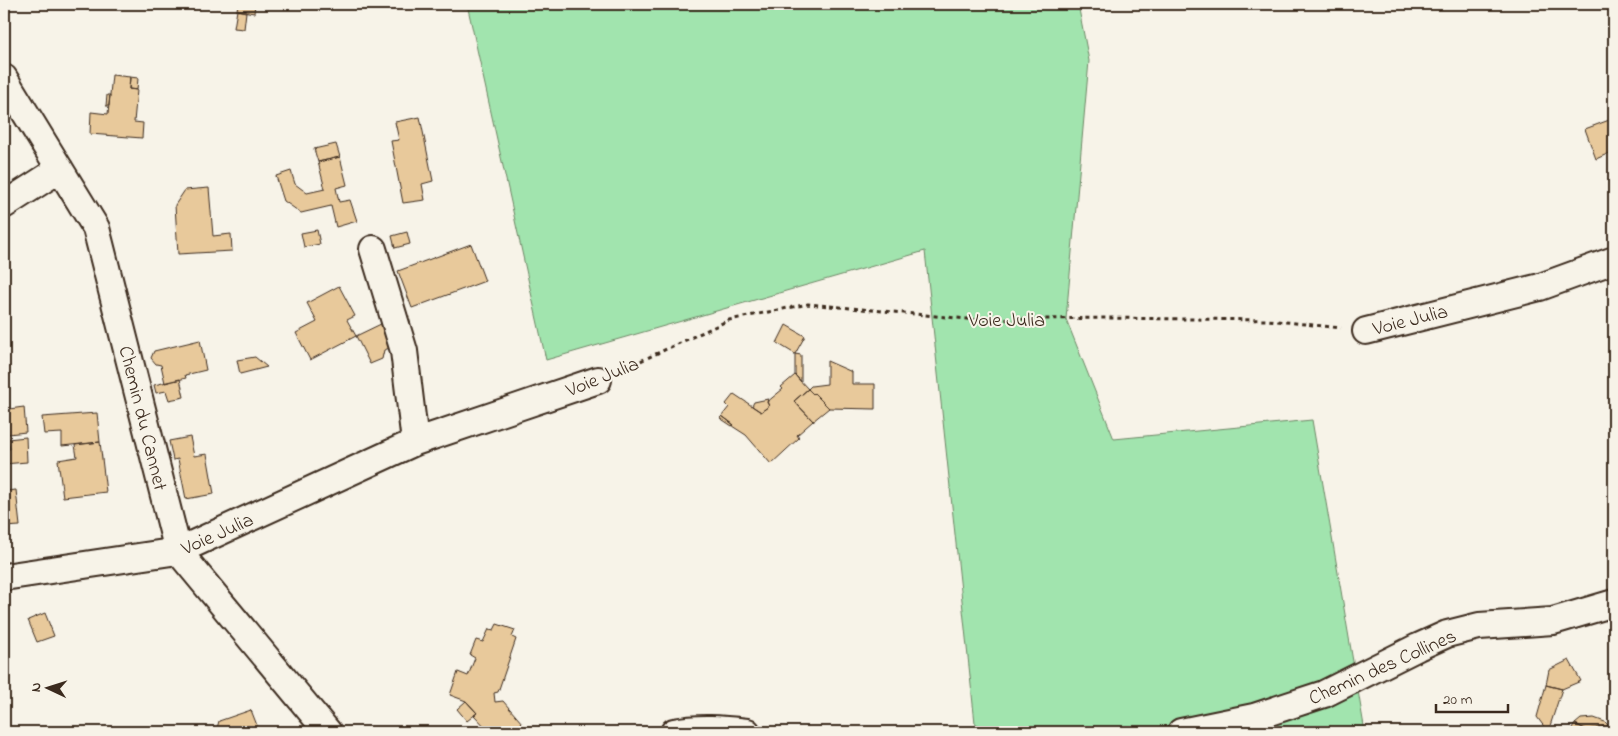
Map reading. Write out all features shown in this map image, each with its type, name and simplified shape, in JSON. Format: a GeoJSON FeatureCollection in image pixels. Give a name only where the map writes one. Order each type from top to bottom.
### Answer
{"type":"FeatureCollection","features":[{"type":"Feature","properties":{"kind":"street","name":"Chemin du Cannet"},"geometry":{"type":"LineString","coordinates":[[4,78],[96,228],[178,551],[328,732]]}},
{"type":"Feature","properties":{"kind":"street"},"geometry":{"type":"LineString","coordinates":[[4,205],[60,169]]}},
{"type":"Feature","properties":{"kind":"street"},"geometry":{"type":"LineString","coordinates":[[373,249],[404,351],[416,442]]}},
{"type":"Feature","properties":{"kind":"street","name":"Voie Julia"},"geometry":{"type":"LineString","coordinates":[[1366,331],[1540,287],[1614,260]]}},
{"type":"Feature","properties":{"kind":"street","name":"Voie Julia"},"geometry":{"type":"LineString","coordinates":[[4,577],[178,551],[416,442],[598,380]]}},
{"type":"Feature","properties":{"kind":"street","name":"Chemin des Collines"},"geometry":{"type":"LineString","coordinates":[[1181,732],[1254,717],[1324,694],[1447,634],[1479,626],[1553,621],[1614,603]]}},
{"type":"Feature","properties":{"kind":"street"},"geometry":{"type":"LineString","coordinates":[[674,732],[695,728],[747,732]]}},
{"type":"Feature","properties":{"kind":"path","name":"Voie Julia"},"geometry":{"type":"LineString","coordinates":[[598,380],[729,320],[808,304],[978,320],[1107,318],[1268,320],[1366,331]]}},
{"type":"Feature","properties":{"kind":"green space"},"geometry":{"type":"Polygon","coordinates":[[[467,4],[1078,4],[1089,61],[1066,319],[1114,439],[1312,420],[1365,732],[990,732],[975,723],[925,251],[546,360],[467,4]]]}},
{"type":"Feature","properties":{"kind":"building"},"geometry":{"type":"Polygon","coordinates":[[[238,4],[255,4],[254,13],[237,10],[238,4]]]}},
{"type":"Feature","properties":{"kind":"building"},"geometry":{"type":"Polygon","coordinates":[[[237,10],[246,12],[244,29],[234,28],[237,10]]]}},
{"type":"Feature","properties":{"kind":"building"},"geometry":{"type":"Polygon","coordinates":[[[112,75],[130,77],[129,89],[137,90],[134,122],[143,123],[142,138],[90,134],[91,112],[108,114],[112,75]]]}},
{"type":"Feature","properties":{"kind":"building"},"geometry":{"type":"Polygon","coordinates":[[[130,77],[138,78],[137,90],[129,89],[130,77]]]}},
{"type":"Feature","properties":{"kind":"building"},"geometry":{"type":"Polygon","coordinates":[[[107,95],[110,95],[109,106],[106,106],[107,95]]]}},
{"type":"Feature","properties":{"kind":"building"},"geometry":{"type":"Polygon","coordinates":[[[420,117],[433,181],[422,184],[425,200],[403,203],[391,141],[399,140],[395,122],[420,117]]]}},
{"type":"Feature","properties":{"kind":"building"},"geometry":{"type":"Polygon","coordinates":[[[1612,119],[1614,125],[1614,151],[1596,159],[1585,129],[1612,119]]]}},
{"type":"Feature","properties":{"kind":"building"},"geometry":{"type":"Polygon","coordinates":[[[336,144],[340,157],[318,162],[314,149],[336,144]]]}},
{"type":"Feature","properties":{"kind":"building"},"geometry":{"type":"Polygon","coordinates":[[[340,157],[347,185],[336,188],[339,202],[350,200],[357,221],[336,227],[331,206],[301,213],[284,201],[276,176],[291,171],[295,184],[307,193],[325,189],[318,162],[340,157]]]}},
{"type":"Feature","properties":{"kind":"building"},"geometry":{"type":"Polygon","coordinates":[[[209,188],[213,236],[231,234],[232,251],[178,254],[175,205],[185,190],[209,188]]]}},
{"type":"Feature","properties":{"kind":"building"},"geometry":{"type":"Polygon","coordinates":[[[317,230],[320,244],[304,247],[301,233],[317,230]]]}},
{"type":"Feature","properties":{"kind":"building"},"geometry":{"type":"Polygon","coordinates":[[[407,232],[410,244],[395,248],[392,236],[407,232]]]}},
{"type":"Feature","properties":{"kind":"building"},"geometry":{"type":"Polygon","coordinates":[[[471,244],[485,281],[412,308],[398,271],[471,244]]]}},
{"type":"Feature","properties":{"kind":"building"},"geometry":{"type":"Polygon","coordinates":[[[339,286],[355,316],[347,320],[356,336],[310,360],[296,333],[317,322],[307,303],[339,286]]]}},
{"type":"Feature","properties":{"kind":"building"},"geometry":{"type":"Polygon","coordinates":[[[383,323],[393,347],[384,350],[382,359],[370,364],[356,336],[383,323]]]}},
{"type":"Feature","properties":{"kind":"building"},"geometry":{"type":"Polygon","coordinates":[[[786,325],[805,336],[795,354],[777,343],[786,325]]]}},
{"type":"Feature","properties":{"kind":"building"},"geometry":{"type":"Polygon","coordinates":[[[200,340],[206,370],[185,375],[186,378],[165,383],[161,365],[156,364],[151,358],[154,351],[200,340]]]}},
{"type":"Feature","properties":{"kind":"building"},"geometry":{"type":"Polygon","coordinates":[[[795,354],[801,355],[801,382],[795,375],[795,354]]]}},
{"type":"Feature","properties":{"kind":"building"},"geometry":{"type":"Polygon","coordinates":[[[255,357],[267,367],[240,374],[237,360],[255,357]]]}},
{"type":"Feature","properties":{"kind":"building"},"geometry":{"type":"Polygon","coordinates":[[[827,361],[852,372],[852,384],[875,384],[875,409],[829,408],[808,389],[811,386],[827,384],[827,361]]]}},
{"type":"Feature","properties":{"kind":"building"},"geometry":{"type":"Polygon","coordinates":[[[795,375],[808,389],[794,401],[813,421],[797,435],[799,438],[771,464],[746,435],[732,426],[734,425],[722,416],[729,407],[726,404],[734,394],[761,412],[769,406],[767,402],[783,389],[781,387],[795,375]]]}},
{"type":"Feature","properties":{"kind":"building"},"geometry":{"type":"Polygon","coordinates":[[[180,379],[184,397],[169,400],[166,391],[156,393],[154,385],[180,379]]]}},
{"type":"Feature","properties":{"kind":"building"},"geometry":{"type":"Polygon","coordinates":[[[808,389],[829,408],[813,421],[794,401],[808,389]]]}},
{"type":"Feature","properties":{"kind":"building"},"geometry":{"type":"Polygon","coordinates":[[[8,396],[9,409],[24,407],[26,432],[8,434],[8,429],[4,429],[4,397],[8,396]]]}},
{"type":"Feature","properties":{"kind":"building"},"geometry":{"type":"Polygon","coordinates":[[[768,399],[769,406],[761,412],[752,406],[754,402],[768,399]]]}},
{"type":"Feature","properties":{"kind":"building"},"geometry":{"type":"Polygon","coordinates":[[[97,413],[100,442],[62,446],[62,433],[44,434],[42,417],[97,413]]]}},
{"type":"Feature","properties":{"kind":"building"},"geometry":{"type":"Polygon","coordinates":[[[722,416],[734,425],[732,426],[720,418],[722,416]]]}},
{"type":"Feature","properties":{"kind":"building"},"geometry":{"type":"Polygon","coordinates":[[[26,437],[27,462],[4,464],[4,449],[10,449],[8,439],[26,437]]]}},
{"type":"Feature","properties":{"kind":"building"},"geometry":{"type":"Polygon","coordinates":[[[190,437],[194,456],[207,454],[214,494],[186,499],[178,459],[173,460],[169,441],[190,437]]]}},
{"type":"Feature","properties":{"kind":"building"},"geometry":{"type":"Polygon","coordinates":[[[100,442],[106,492],[63,497],[58,460],[77,457],[75,445],[100,442]]]}},
{"type":"Feature","properties":{"kind":"building"},"geometry":{"type":"Polygon","coordinates":[[[16,490],[20,526],[4,527],[4,491],[16,490]]]}},
{"type":"Feature","properties":{"kind":"building"},"geometry":{"type":"Polygon","coordinates":[[[45,613],[54,636],[37,642],[28,620],[45,613]]]}},
{"type":"Feature","properties":{"kind":"building"},"geometry":{"type":"Polygon","coordinates":[[[497,624],[515,630],[512,637],[516,639],[498,692],[494,693],[495,702],[503,701],[522,723],[511,732],[490,732],[474,715],[477,713],[466,701],[450,695],[458,672],[468,676],[475,658],[470,655],[476,640],[483,642],[489,629],[494,630],[497,624]]]}},
{"type":"Feature","properties":{"kind":"building"},"geometry":{"type":"Polygon","coordinates":[[[1569,660],[1581,681],[1562,689],[1546,685],[1549,670],[1569,660]]]}},
{"type":"Feature","properties":{"kind":"building"},"geometry":{"type":"Polygon","coordinates":[[[1546,685],[1562,689],[1548,732],[1537,717],[1546,685]]]}},
{"type":"Feature","properties":{"kind":"building"},"geometry":{"type":"Polygon","coordinates":[[[466,701],[477,713],[467,721],[457,709],[466,701]]]}},
{"type":"Feature","properties":{"kind":"building"},"geometry":{"type":"Polygon","coordinates":[[[251,710],[258,728],[248,732],[216,732],[219,721],[251,710]]]}},
{"type":"Feature","properties":{"kind":"building"},"geometry":{"type":"Polygon","coordinates":[[[1594,718],[1605,722],[1609,726],[1587,730],[1575,724],[1581,719],[1594,718]]]}},
{"type":"Feature","properties":{"kind":"building"},"geometry":{"type":"Polygon","coordinates":[[[1575,724],[1587,730],[1609,726],[1610,732],[1570,732],[1575,724]]]}}]}
